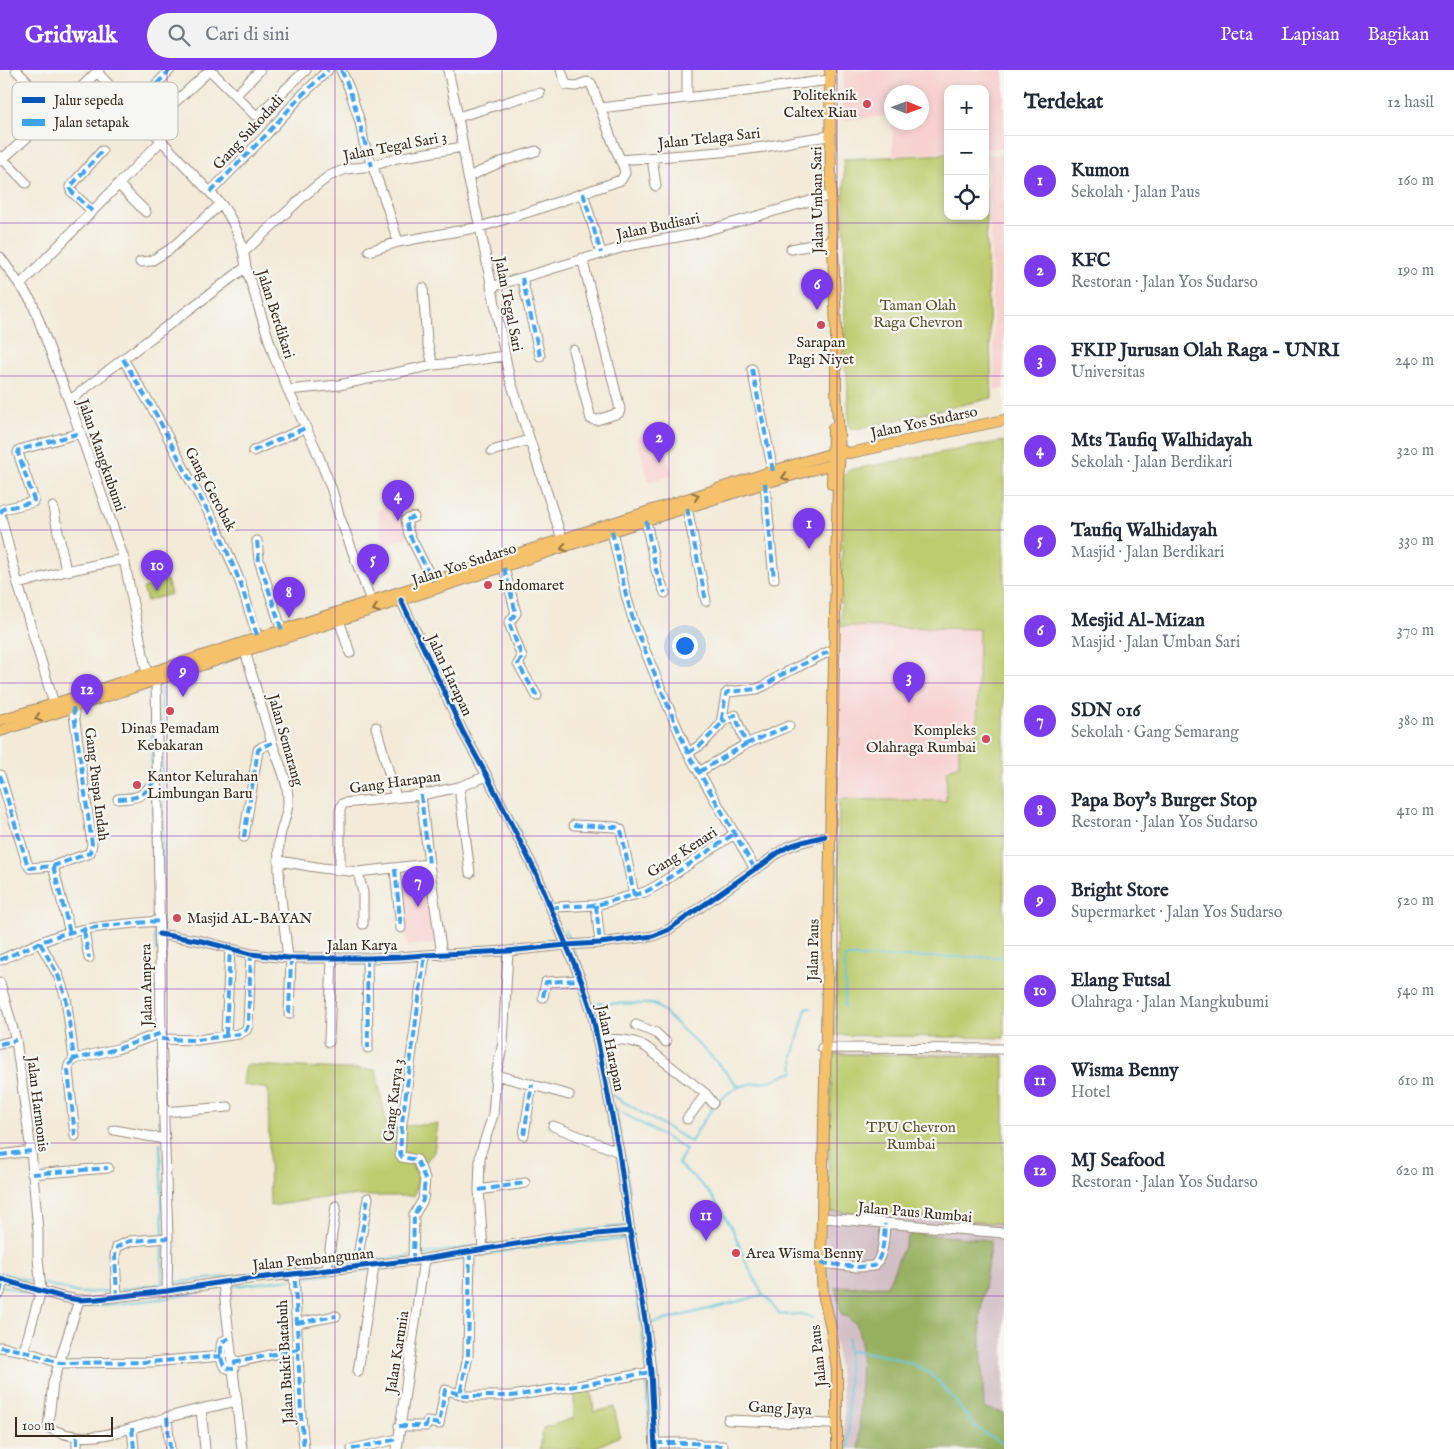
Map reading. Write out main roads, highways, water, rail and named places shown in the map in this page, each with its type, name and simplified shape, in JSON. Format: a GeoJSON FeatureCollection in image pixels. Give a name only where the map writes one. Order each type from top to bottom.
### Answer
{"type":"FeatureCollection","features":[{"type":"Feature","properties":{"kind":"main road","name":"Jalan Umban Sari"},"geometry":{"type":"LineString","coordinates":[[830,75],[831,195],[839,457]]}},
{"type":"Feature","properties":{"kind":"main road","name":"Jalan Yos Sudarso"},"geometry":{"type":"LineString","coordinates":[[0,720],[245,651],[320,623],[371,601],[562,539],[656,513],[773,470],[1004,420]]}},
{"type":"Feature","properties":{"kind":"main road","name":"Jalan Yos Sudarso"},"geometry":{"type":"LineString","coordinates":[[0,730],[74,707],[282,630],[339,620],[646,521],[656,513],[687,508],[839,457]]}},
{"type":"Feature","properties":{"kind":"main road","name":"Jalan Paus"},"geometry":{"type":"LineString","coordinates":[[837,1449],[837,1370],[831,1328],[823,1294],[821,1262],[828,652],[839,457]]}},
{"type":"Feature","properties":{"kind":"main road","name":"Jalan Paus"},"geometry":{"type":"LineString","coordinates":[[830,1449],[830,1371],[825,1329],[816,1294],[815,1260],[824,1048],[839,457]]}},
{"type":"Feature","properties":{"kind":"waterway"},"geometry":{"type":"LineString","coordinates":[[398,608],[429,670]]}},
{"type":"Feature","properties":{"kind":"waterway"},"geometry":{"type":"LineString","coordinates":[[161,683],[163,880]]}},
{"type":"Feature","properties":{"kind":"waterway"},"geometry":{"type":"LineString","coordinates":[[151,684],[152,777]]}},
{"type":"Feature","properties":{"kind":"waterway"},"geometry":{"type":"LineString","coordinates":[[153,790],[155,915]]}},
{"type":"Feature","properties":{"kind":"waterway"},"geometry":{"type":"LineString","coordinates":[[510,812],[521,834]]}},
{"type":"Feature","properties":{"kind":"waterway"},"geometry":{"type":"LineString","coordinates":[[526,864],[535,882]]}},
{"type":"Feature","properties":{"kind":"waterway"},"geometry":{"type":"LineString","coordinates":[[154,928],[156,951]]}},
{"type":"Feature","properties":{"kind":"waterway"},"geometry":{"type":"LineString","coordinates":[[565,930],[570,942]]}},
{"type":"Feature","properties":{"kind":"waterway"},"geometry":{"type":"LineString","coordinates":[[573,948],[576,958]]}},
{"type":"Feature","properties":{"kind":"waterway"},"geometry":{"type":"LineString","coordinates":[[845,1008],[845,957],[1004,957]]}},
{"type":"Feature","properties":{"kind":"waterway"},"geometry":{"type":"LineString","coordinates":[[592,1003],[655,1004],[712,1057],[738,1086]]}},
{"type":"Feature","properties":{"kind":"waterway"},"geometry":{"type":"LineString","coordinates":[[612,1095],[691,1142],[710,1111],[730,1091],[747,1084],[761,1083],[794,1072],[793,1057],[806,1008],[811,1008]]}},
{"type":"Feature","properties":{"kind":"waterway"},"geometry":{"type":"LineString","coordinates":[[615,1108],[620,1133]]}},
{"type":"Feature","properties":{"kind":"waterway"},"geometry":{"type":"LineString","coordinates":[[616,1109],[686,1149],[678,1164],[712,1196],[732,1228],[746,1262],[763,1295],[779,1314],[803,1314],[813,1318]]}},
{"type":"Feature","properties":{"kind":"waterway"},"geometry":{"type":"LineString","coordinates":[[160,1119],[160,1136]]}},
{"type":"Feature","properties":{"kind":"waterway"},"geometry":{"type":"LineString","coordinates":[[160,1143],[163,1235]]}},
{"type":"Feature","properties":{"kind":"waterway"},"geometry":{"type":"LineString","coordinates":[[624,1155],[629,1192]]}},
{"type":"Feature","properties":{"kind":"waterway"},"geometry":{"type":"LineString","coordinates":[[556,1233],[625,1226]]}},
{"type":"Feature","properties":{"kind":"waterway"},"geometry":{"type":"LineString","coordinates":[[477,1255],[554,1244],[627,1239],[627,1241]]}},
{"type":"Feature","properties":{"kind":"waterway"},"geometry":{"type":"LineString","coordinates":[[120,1290],[162,1284],[163,1242]]}},
{"type":"Feature","properties":{"kind":"waterway"},"geometry":{"type":"LineString","coordinates":[[417,1255],[477,1246]]}},
{"type":"Feature","properties":{"kind":"waterway"},"geometry":{"type":"LineString","coordinates":[[377,1260],[410,1256]]}},
{"type":"Feature","properties":{"kind":"waterway"},"geometry":{"type":"LineString","coordinates":[[441,1261],[466,1258]]}},
{"type":"Feature","properties":{"kind":"waterway"},"geometry":{"type":"LineString","coordinates":[[631,1260],[645,1361]]}},
{"type":"Feature","properties":{"kind":"waterway"},"geometry":{"type":"LineString","coordinates":[[332,1265],[345,1264]]}},
{"type":"Feature","properties":{"kind":"waterway"},"geometry":{"type":"LineString","coordinates":[[171,1281],[171,1283],[324,1266]]}},
{"type":"Feature","properties":{"kind":"waterway"},"geometry":{"type":"LineString","coordinates":[[298,1278],[369,1270]]}},
{"type":"Feature","properties":{"kind":"waterway"},"geometry":{"type":"LineString","coordinates":[[0,1273],[35,1282]]}},
{"type":"Feature","properties":{"kind":"waterway"},"geometry":{"type":"LineString","coordinates":[[227,1287],[292,1279]]}},
{"type":"Feature","properties":{"kind":"waterway"},"geometry":{"type":"LineString","coordinates":[[45,1284],[79,1293],[113,1291]]}},
{"type":"Feature","properties":{"kind":"waterway"},"geometry":{"type":"LineString","coordinates":[[3,1286],[37,1296]]}},
{"type":"Feature","properties":{"kind":"waterway"},"geometry":{"type":"LineString","coordinates":[[81,1306],[168,1298],[220,1288]]}},
{"type":"Feature","properties":{"kind":"waterway"},"geometry":{"type":"LineString","coordinates":[[649,1324],[763,1295]]}},
{"type":"Feature","properties":{"kind":"waterway"},"geometry":{"type":"LineString","coordinates":[[43,1298],[73,1305]]}},
{"type":"Feature","properties":{"kind":"waterway"},"geometry":{"type":"LineString","coordinates":[[848,1338],[849,1449]]}},
{"type":"Feature","properties":{"kind":"waterway"},"geometry":{"type":"LineString","coordinates":[[848,1351],[894,1358],[927,1371],[942,1385],[980,1430],[1004,1444]]}},
{"type":"Feature","properties":{"kind":"waterway"},"geometry":{"type":"LineString","coordinates":[[646,1377],[650,1444]]}},
{"type":"Feature","properties":{"kind":"place","name":"Politeknik Caltex Riau"},"geometry":{"type":"Point","coordinates":[867,104]}},
{"type":"Feature","properties":{"kind":"place","name":"Mesjid Al-Mizan"},"geometry":{"type":"Point","coordinates":[817,310]}},
{"type":"Feature","properties":{"kind":"place","name":"Sarapan Pagi Niyet"},"geometry":{"type":"Point","coordinates":[821,325]}},
{"type":"Feature","properties":{"kind":"place","name":"KFC"},"geometry":{"type":"Point","coordinates":[659,463]}},
{"type":"Feature","properties":{"kind":"place","name":"Mts Taufiq Walhidayah"},"geometry":{"type":"Point","coordinates":[398,521]}},
{"type":"Feature","properties":{"kind":"place","name":"Kumon"},"geometry":{"type":"Point","coordinates":[809,549]}},
{"type":"Feature","properties":{"kind":"place","name":"Taufiq Walhidayah"},"geometry":{"type":"Point","coordinates":[373,585]}},
{"type":"Feature","properties":{"kind":"place","name":"Indomaret"},"geometry":{"type":"Point","coordinates":[488,585]}},
{"type":"Feature","properties":{"kind":"place","name":"Elang Futsal"},"geometry":{"type":"Point","coordinates":[157,591]}},
{"type":"Feature","properties":{"kind":"place","name":"Papa Boy's Burger Stop"},"geometry":{"type":"Point","coordinates":[289,618]}},
{"type":"Feature","properties":{"kind":"place","name":"Bright Store"},"geometry":{"type":"Point","coordinates":[183,697]}},
{"type":"Feature","properties":{"kind":"place","name":"FKIP Jurusan Olah Raga - UNRI"},"geometry":{"type":"Point","coordinates":[909,703]}},
{"type":"Feature","properties":{"kind":"place","name":"Dinas Pemadam Kebakaran"},"geometry":{"type":"Point","coordinates":[170,711]}},
{"type":"Feature","properties":{"kind":"place","name":"MJ Seafood"},"geometry":{"type":"Point","coordinates":[87,715]}},
{"type":"Feature","properties":{"kind":"place","name":"Kompleks Olahraga Rumbai"},"geometry":{"type":"Point","coordinates":[986,739]}},
{"type":"Feature","properties":{"kind":"place","name":"Kantor Kelurahan Limbungan Baru"},"geometry":{"type":"Point","coordinates":[137,785]}},
{"type":"Feature","properties":{"kind":"place","name":"SDN 016"},"geometry":{"type":"Point","coordinates":[418,907]}},
{"type":"Feature","properties":{"kind":"place","name":"Masjid AL-BAYAN"},"geometry":{"type":"Point","coordinates":[177,918]}},
{"type":"Feature","properties":{"kind":"place","name":"Wisma Benny"},"geometry":{"type":"Point","coordinates":[706,1241]}},
{"type":"Feature","properties":{"kind":"place","name":"Area Wisma Benny"},"geometry":{"type":"Point","coordinates":[736,1253]}},
{"type":"Feature","properties":{"kind":"park label","name":"Taman Olah Raga Chevron"},"geometry":{"type":"Point","coordinates":[918,314]}},
{"type":"Feature","properties":{"kind":"park label","name":"TPU Chevron Rumbai"},"geometry":{"type":"Point","coordinates":[911,1136]}}]}
